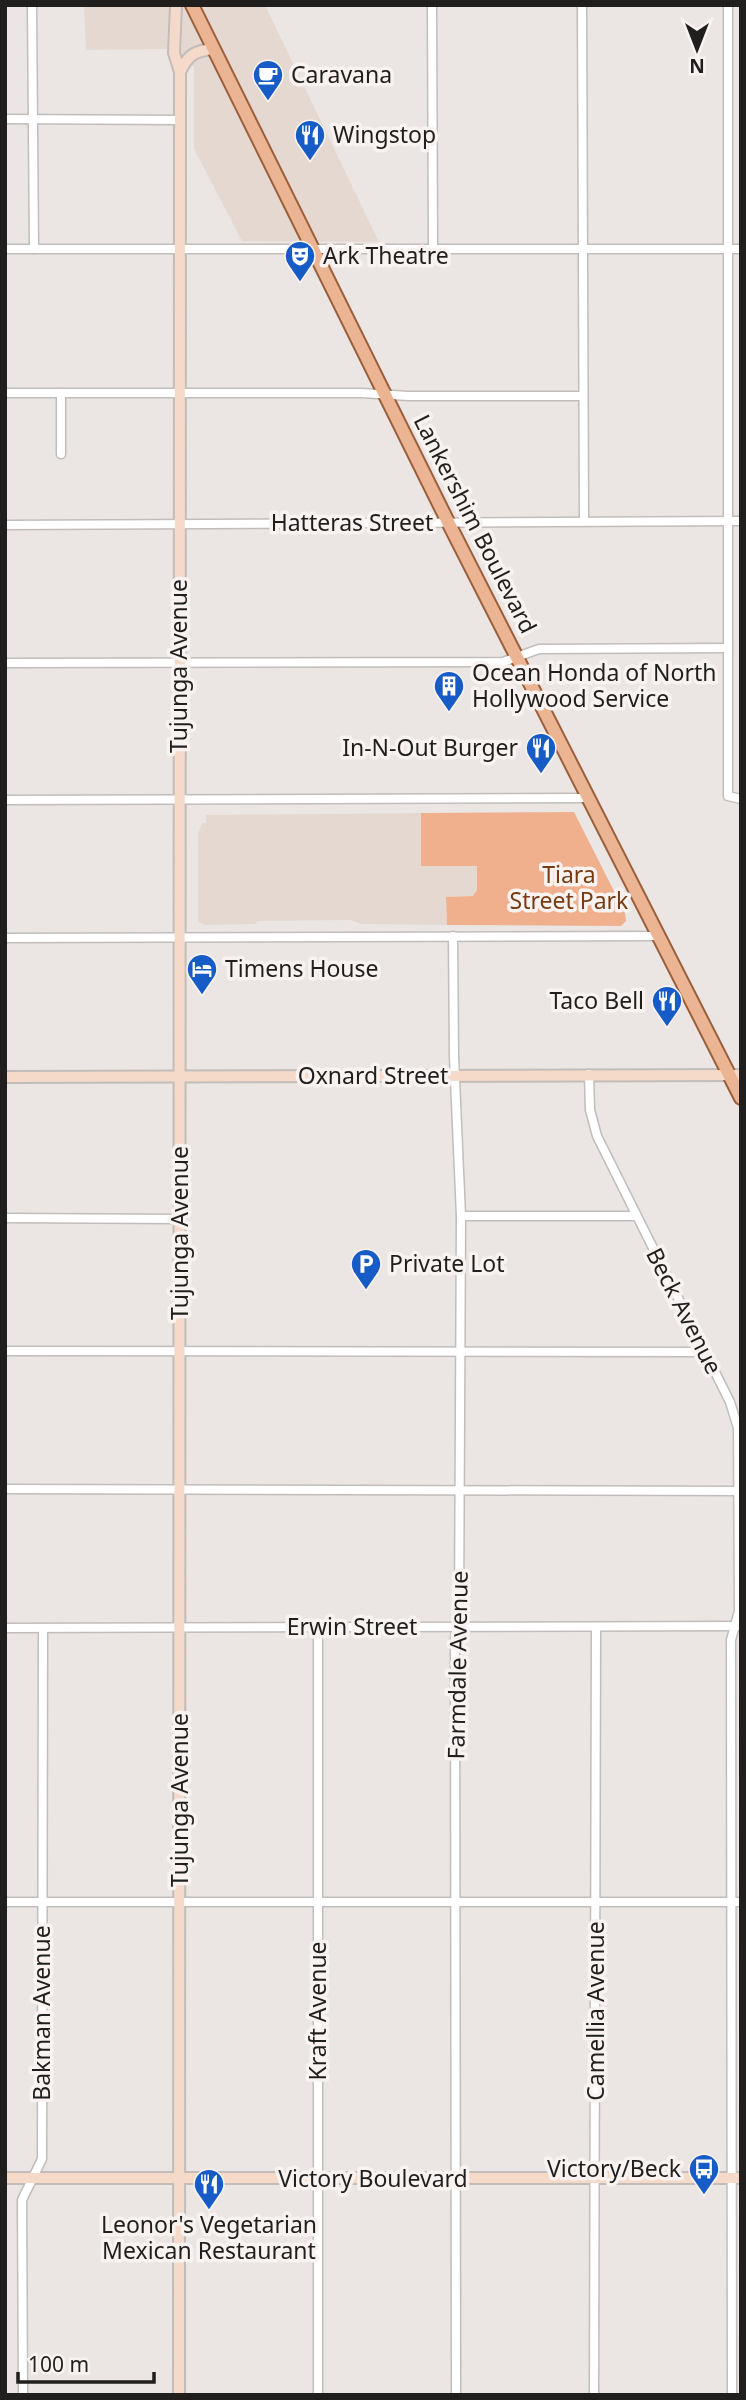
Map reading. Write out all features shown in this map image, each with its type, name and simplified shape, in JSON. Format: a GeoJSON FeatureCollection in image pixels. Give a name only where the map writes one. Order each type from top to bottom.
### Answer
{"type":"FeatureCollection","features":[{"type":"Feature","properties":{"kind":"main road","name":"Lankershim Boulevard"},"geometry":{"type":"LineString","coordinates":[[192,5],[448,523],[518,656],[658,936],[735,1075],[741,1098]]}},
{"type":"Feature","properties":{"kind":"street"},"geometry":{"type":"LineString","coordinates":[[32,5],[34,249]]}},
{"type":"Feature","properties":{"kind":"street","name":"Tujunga Avenue"},"geometry":{"type":"LineString","coordinates":[[176,5],[174,53],[180,72],[179,2395]]}},
{"type":"Feature","properties":{"kind":"street"},"geometry":{"type":"LineString","coordinates":[[432,5],[433,248]]}},
{"type":"Feature","properties":{"kind":"street"},"geometry":{"type":"LineString","coordinates":[[582,5],[584,521]]}},
{"type":"Feature","properties":{"kind":"street"},"geometry":{"type":"LineString","coordinates":[[728,5],[728,796],[741,799]]}},
{"type":"Feature","properties":{"kind":"street"},"geometry":{"type":"LineString","coordinates":[[180,72],[187,57],[198,50],[213,49]]}},
{"type":"Feature","properties":{"kind":"street"},"geometry":{"type":"LineString","coordinates":[[5,119],[178,120]]}},
{"type":"Feature","properties":{"kind":"street"},"geometry":{"type":"LineString","coordinates":[[5,249],[741,248]]}},
{"type":"Feature","properties":{"kind":"street"},"geometry":{"type":"LineString","coordinates":[[5,393],[583,396]]}},
{"type":"Feature","properties":{"kind":"street"},"geometry":{"type":"LineString","coordinates":[[61,393],[61,454]]}},
{"type":"Feature","properties":{"kind":"street","name":"Hatteras Street"},"geometry":{"type":"LineString","coordinates":[[5,525],[741,521]]}},
{"type":"Feature","properties":{"kind":"street"},"geometry":{"type":"LineString","coordinates":[[5,663],[503,662],[542,649],[728,648]]}},
{"type":"Feature","properties":{"kind":"street"},"geometry":{"type":"LineString","coordinates":[[5,800],[589,798]]}},
{"type":"Feature","properties":{"kind":"street","name":"Farmdale Avenue"},"geometry":{"type":"LineString","coordinates":[[453,936],[454,1057],[457,1075],[461,1216],[457,1626],[456,2395]]}},
{"type":"Feature","properties":{"kind":"street"},"geometry":{"type":"LineString","coordinates":[[5,937],[658,936]]}},
{"type":"Feature","properties":{"kind":"street","name":"Beck Avenue"},"geometry":{"type":"LineString","coordinates":[[589,1074],[590,1110],[597,1136],[730,1402],[738,1428],[739,1611],[738,1626],[731,1640],[730,2042],[736,2178],[736,2321],[732,2395]]}},
{"type":"Feature","properties":{"kind":"street","name":"Oxnard Street"},"geometry":{"type":"LineString","coordinates":[[5,1077],[735,1075]]}},
{"type":"Feature","properties":{"kind":"street"},"geometry":{"type":"LineString","coordinates":[[461,1216],[636,1216]]}},
{"type":"Feature","properties":{"kind":"street"},"geometry":{"type":"LineString","coordinates":[[5,1218],[180,1219]]}},
{"type":"Feature","properties":{"kind":"street"},"geometry":{"type":"LineString","coordinates":[[5,1352],[705,1352]]}},
{"type":"Feature","properties":{"kind":"street"},"geometry":{"type":"LineString","coordinates":[[5,1489],[738,1491]]}},
{"type":"Feature","properties":{"kind":"street","name":"Erwin Street"},"geometry":{"type":"LineString","coordinates":[[5,1628],[738,1626]]}},
{"type":"Feature","properties":{"kind":"street","name":"Camellia Avenue"},"geometry":{"type":"LineString","coordinates":[[594,2395],[596,1627]]}},
{"type":"Feature","properties":{"kind":"street","name":"Bakman Avenue"},"geometry":{"type":"LineString","coordinates":[[23,2395],[22,2200],[42,2159],[43,1628]]}},
{"type":"Feature","properties":{"kind":"street","name":"Kraft Avenue"},"geometry":{"type":"LineString","coordinates":[[318,1628],[318,2395]]}},
{"type":"Feature","properties":{"kind":"street"},"geometry":{"type":"LineString","coordinates":[[5,1902],[741,1902]]}},
{"type":"Feature","properties":{"kind":"street"},"geometry":{"type":"LineString","coordinates":[[730,2042],[741,2042]]}},
{"type":"Feature","properties":{"kind":"street","name":"Victory Boulevard"},"geometry":{"type":"LineString","coordinates":[[5,2178],[736,2178]]}},
{"type":"Feature","properties":{"kind":"shaded area"},"geometry":{"type":"Polygon","coordinates":[[[84,5],[265,5],[379,242],[242,241],[194,149],[194,67],[167,49],[86,50],[84,5]]]}},
{"type":"Feature","properties":{"kind":"shaded area"},"geometry":{"type":"Polygon","coordinates":[[[538,812],[473,896],[446,897],[447,925],[361,924],[351,920],[257,921],[256,924],[205,925],[198,922],[198,834],[202,823],[206,823],[206,815],[538,812]]]}},
{"type":"Feature","properties":{"kind":"green space","name":"Tiara Street Park"},"geometry":{"type":"Polygon","coordinates":[[[574,812],[625,913],[626,921],[621,926],[447,925],[446,897],[473,896],[477,890],[477,866],[421,866],[421,813],[574,812]]]}},
{"type":"Feature","properties":{"kind":"place","name":"Caravana"},"geometry":{"type":"Point","coordinates":[268,102]}},
{"type":"Feature","properties":{"kind":"place","name":"Wingstop"},"geometry":{"type":"Point","coordinates":[310,162]}},
{"type":"Feature","properties":{"kind":"place","name":"Ark Theatre"},"geometry":{"type":"Point","coordinates":[300,283]}},
{"type":"Feature","properties":{"kind":"place","name":"Ocean Honda of North Hollywood Service"},"geometry":{"type":"Point","coordinates":[449,713]}},
{"type":"Feature","properties":{"kind":"place","name":"In-N-Out Burger"},"geometry":{"type":"Point","coordinates":[541,775]}},
{"type":"Feature","properties":{"kind":"place","name":"Timens House"},"geometry":{"type":"Point","coordinates":[202,996]}},
{"type":"Feature","properties":{"kind":"place","name":"Taco Bell"},"geometry":{"type":"Point","coordinates":[667,1028]}},
{"type":"Feature","properties":{"kind":"place","name":"Private Lot"},"geometry":{"type":"Point","coordinates":[366,1291]}},
{"type":"Feature","properties":{"kind":"place","name":"Victory/Beck"},"geometry":{"type":"Point","coordinates":[704,2196]}},
{"type":"Feature","properties":{"kind":"place","name":"Leonor's Vegetarian Mexican Restaurant"},"geometry":{"type":"Point","coordinates":[209,2211]}}]}
